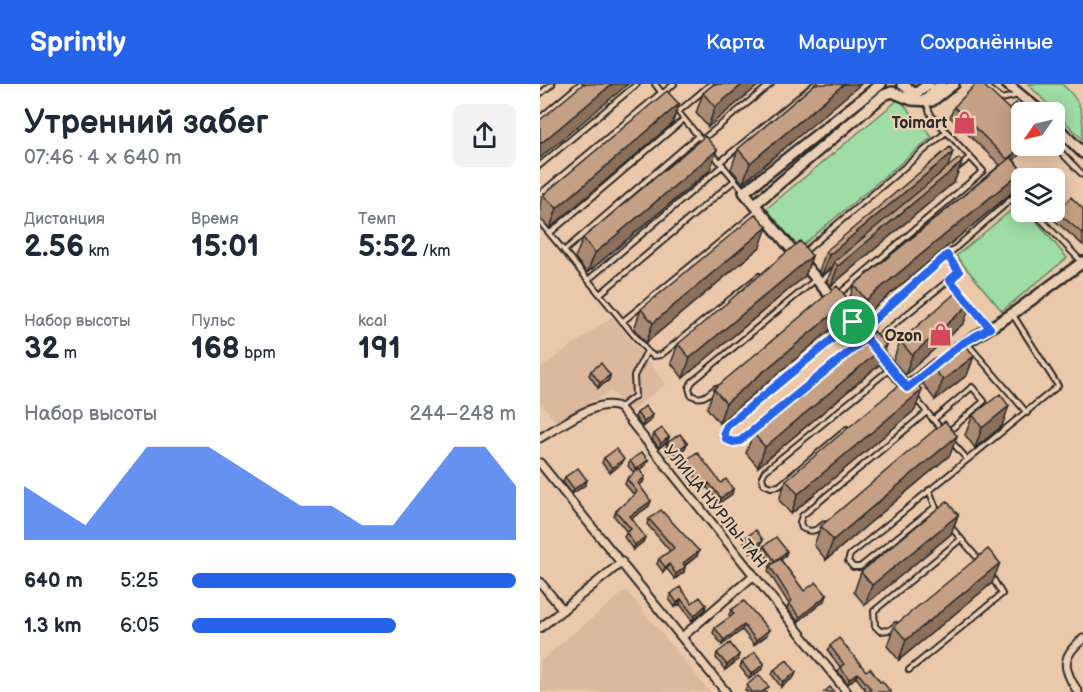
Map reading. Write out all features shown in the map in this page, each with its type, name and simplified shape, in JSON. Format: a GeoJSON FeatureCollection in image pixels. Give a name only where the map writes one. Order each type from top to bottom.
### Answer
{"type":"FeatureCollection","features":[{"type":"Feature","properties":{"kind":"street"},"geometry":{"type":"LineString","coordinates":[[881,84],[744,192],[905,385],[966,342],[1012,314],[1083,262]]}},
{"type":"Feature","properties":{"kind":"street"},"geometry":{"type":"LineString","coordinates":[[902,84],[915,94],[929,84]]}},
{"type":"Feature","properties":{"kind":"street"},"geometry":{"type":"LineString","coordinates":[[925,101],[941,84]]}},
{"type":"Feature","properties":{"kind":"street"},"geometry":{"type":"LineString","coordinates":[[757,207],[884,95],[892,92],[912,100],[925,101],[936,99],[954,84]]}},
{"type":"Feature","properties":{"kind":"street"},"geometry":{"type":"LineString","coordinates":[[1007,84],[1029,102]]}},
{"type":"Feature","properties":{"kind":"street"},"geometry":{"type":"LineString","coordinates":[[1065,136],[1083,153]]}},
{"type":"Feature","properties":{"kind":"street"},"geometry":{"type":"LineString","coordinates":[[540,438],[599,405],[611,403],[620,408]]}},
{"type":"Feature","properties":{"kind":"street","name":"УЛИЦА НУРЛЫ-ТАН"},"geometry":{"type":"LineString","coordinates":[[620,408],[847,692]]}},
{"type":"Feature","properties":{"kind":"street"},"geometry":{"type":"LineString","coordinates":[[540,463],[726,692]]}},
{"type":"Feature","properties":{"kind":"street"},"geometry":{"type":"LineString","coordinates":[[540,628],[622,562]]}},
{"type":"Feature","properties":{"kind":"street"},"geometry":{"type":"LineString","coordinates":[[682,637],[754,575]]}},
{"type":"Feature","properties":{"kind":"street"},"geometry":{"type":"LineString","coordinates":[[540,582],[563,610]]}},
{"type":"Feature","properties":{"kind":"street"},"geometry":{"type":"LineString","coordinates":[[1078,692],[1066,671],[1066,658],[1071,648],[1083,639]]}},
{"type":"Feature","properties":{"kind":"lane"},"geometry":{"type":"LineString","coordinates":[[540,94],[552,84]]}},
{"type":"Feature","properties":{"kind":"lane"},"geometry":{"type":"LineString","coordinates":[[540,118],[580,84]]}},
{"type":"Feature","properties":{"kind":"lane"},"geometry":{"type":"LineString","coordinates":[[540,165],[637,84]]}},
{"type":"Feature","properties":{"kind":"lane"},"geometry":{"type":"LineString","coordinates":[[655,84],[744,192]]}},
{"type":"Feature","properties":{"kind":"lane"},"geometry":{"type":"LineString","coordinates":[[540,194],[674,84]]}},
{"type":"Feature","properties":{"kind":"lane"},"geometry":{"type":"LineString","coordinates":[[678,112],[711,84]]}},
{"type":"Feature","properties":{"kind":"lane"},"geometry":{"type":"LineString","coordinates":[[702,140],[771,84]]}},
{"type":"Feature","properties":{"kind":"lane"},"geometry":{"type":"LineString","coordinates":[[588,280],[815,84]]}},
{"type":"Feature","properties":{"kind":"lane"},"geometry":{"type":"LineString","coordinates":[[983,84],[1001,99],[1020,95]]}},
{"type":"Feature","properties":{"kind":"lane"},"geometry":{"type":"LineString","coordinates":[[820,302],[831,297],[983,171],[931,115],[925,101]]}},
{"type":"Feature","properties":{"kind":"lane"},"geometry":{"type":"LineString","coordinates":[[549,233],[684,119]]}},
{"type":"Feature","properties":{"kind":"lane"},"geometry":{"type":"LineString","coordinates":[[783,256],[795,253],[946,132]]}},
{"type":"Feature","properties":{"kind":"lane"},"geometry":{"type":"LineString","coordinates":[[564,251],[698,136]]}},
{"type":"Feature","properties":{"kind":"lane"},"geometry":{"type":"LineString","coordinates":[[1065,156],[1083,175]]}},
{"type":"Feature","properties":{"kind":"lane"},"geometry":{"type":"LineString","coordinates":[[952,172],[969,158]]}},
{"type":"Feature","properties":{"kind":"lane"},"geometry":{"type":"LineString","coordinates":[[600,294],[735,180]]}},
{"type":"Feature","properties":{"kind":"lane"},"geometry":{"type":"LineString","coordinates":[[865,338],[947,255],[1011,199]]}},
{"type":"Feature","properties":{"kind":"lane"},"geometry":{"type":"LineString","coordinates":[[622,322],[757,207]]}},
{"type":"Feature","properties":{"kind":"lane"},"geometry":{"type":"LineString","coordinates":[[540,222],[646,351],[653,356],[661,356],[766,270]]}},
{"type":"Feature","properties":{"kind":"lane"},"geometry":{"type":"LineString","coordinates":[[1044,222],[1083,262]]}},
{"type":"Feature","properties":{"kind":"lane"},"geometry":{"type":"LineString","coordinates":[[853,322],[727,426],[724,432],[726,439],[733,442],[740,441],[865,338],[950,280],[959,272],[947,255]]}},
{"type":"Feature","properties":{"kind":"lane"},"geometry":{"type":"LineString","coordinates":[[723,382],[705,397],[698,398],[691,395],[689,388],[692,382],[818,280],[837,268]]}},
{"type":"Feature","properties":{"kind":"lane"},"geometry":{"type":"LineString","coordinates":[[950,280],[990,328]]}},
{"type":"Feature","properties":{"kind":"lane"},"geometry":{"type":"LineString","coordinates":[[935,507],[860,567],[852,567],[848,561],[849,555],[1058,386],[1012,314]]}},
{"type":"Feature","properties":{"kind":"lane"},"geometry":{"type":"LineString","coordinates":[[966,342],[1027,413]]}},
{"type":"Feature","properties":{"kind":"lane"},"geometry":{"type":"LineString","coordinates":[[620,408],[635,396],[634,376],[646,351]]}},
{"type":"Feature","properties":{"kind":"lane"},"geometry":{"type":"LineString","coordinates":[[849,427],[779,486],[771,488],[764,484],[762,477],[765,471],[891,368]]}},
{"type":"Feature","properties":{"kind":"lane"},"geometry":{"type":"LineString","coordinates":[[894,390],[905,385],[967,459]]}},
{"type":"Feature","properties":{"kind":"lane"},"geometry":{"type":"LineString","coordinates":[[933,420],[972,387],[984,401],[945,434]]}},
{"type":"Feature","properties":{"kind":"lane"},"geometry":{"type":"LineString","coordinates":[[825,523],[816,531],[808,532],[802,528],[800,522],[802,516],[927,412]]}},
{"type":"Feature","properties":{"kind":"lane"},"geometry":{"type":"LineString","coordinates":[[931,435],[940,428]]}},
{"type":"Feature","properties":{"kind":"lane"},"geometry":{"type":"LineString","coordinates":[[929,490],[935,507],[941,515]]}},
{"type":"Feature","properties":{"kind":"lane"},"geometry":{"type":"LineString","coordinates":[[948,523],[984,566]]}},
{"type":"Feature","properties":{"kind":"lane"},"geometry":{"type":"LineString","coordinates":[[899,623],[890,630],[880,631],[875,626],[874,611],[961,538]]}},
{"type":"Feature","properties":{"kind":"lane"},"geometry":{"type":"LineString","coordinates":[[970,566],[979,559]]}},
{"type":"Feature","properties":{"kind":"lane"},"geometry":{"type":"LineString","coordinates":[[909,670],[1002,594],[990,573]]}},
{"type":"Feature","properties":{"kind":"shaded area"},"geometry":{"type":"Polygon","coordinates":[[[612,317],[666,384],[630,412],[611,391],[557,422],[540,403],[540,368],[612,317]]]}},
{"type":"Feature","properties":{"kind":"shaded area"},"geometry":{"type":"Polygon","coordinates":[[[626,590],[710,692],[540,692],[540,661],[626,590]]]}},
{"type":"Feature","properties":{"kind":"green space"},"geometry":{"type":"Polygon","coordinates":[[[1028,84],[1062,84],[1069,91],[1080,109],[1083,140],[1065,122],[1065,102],[1046,102],[1028,84]]]}},
{"type":"Feature","properties":{"kind":"green space"},"geometry":{"type":"Polygon","coordinates":[[[899,99],[932,137],[799,248],[766,209],[899,99]]]}},
{"type":"Feature","properties":{"kind":"green space"},"geometry":{"type":"Polygon","coordinates":[[[1011,210],[1011,222],[1037,222],[1067,258],[1002,311],[956,256],[1011,210]]]}},
{"type":"Feature","properties":{"kind":"building"},"geometry":{"type":"Polygon","coordinates":[[[583,84],[612,84],[540,144],[540,120],[583,84]]]}},
{"type":"Feature","properties":{"kind":"building"},"geometry":{"type":"Polygon","coordinates":[[[714,84],[743,84],[715,107],[703,93],[714,84]]]}},
{"type":"Feature","properties":{"kind":"building"},"geometry":{"type":"Polygon","coordinates":[[[815,84],[844,84],[750,163],[738,149],[815,84]]]}},
{"type":"Feature","properties":{"kind":"building"},"geometry":{"type":"Polygon","coordinates":[[[976,84],[982,84],[1009,109],[1011,107],[1011,156],[1007,159],[954,107],[976,84]]]}},
{"type":"Feature","properties":{"kind":"building"},"geometry":{"type":"Polygon","coordinates":[[[667,91],[679,104],[557,208],[543,195],[667,91]]]}},
{"type":"Feature","properties":{"kind":"building"},"geometry":{"type":"Polygon","coordinates":[[[705,136],[717,150],[595,253],[583,238],[705,136]]]}},
{"type":"Feature","properties":{"kind":"building"},"geometry":{"type":"Polygon","coordinates":[[[950,147],[953,152],[829,255],[826,251],[950,147]]]}},
{"type":"Feature","properties":{"kind":"building"},"geometry":{"type":"Polygon","coordinates":[[[1011,157],[1020,168],[1011,168],[1011,180],[866,300],[854,285],[1011,157]]]}},
{"type":"Feature","properties":{"kind":"building"},"geometry":{"type":"Polygon","coordinates":[[[959,158],[962,162],[838,266],[834,262],[959,158]]]}},
{"type":"Feature","properties":{"kind":"building"},"geometry":{"type":"Polygon","coordinates":[[[1071,197],[1083,209],[1083,234],[1065,219],[1065,203],[1071,197]]]}},
{"type":"Feature","properties":{"kind":"building"},"geometry":{"type":"Polygon","coordinates":[[[756,214],[767,227],[653,323],[641,309],[756,214]]]}},
{"type":"Feature","properties":{"kind":"building"},"geometry":{"type":"Polygon","coordinates":[[[800,241],[812,256],[690,358],[678,344],[800,241]]]}},
{"type":"Feature","properties":{"kind":"building"},"geometry":{"type":"Polygon","coordinates":[[[837,286],[849,300],[726,403],[714,389],[837,286]]]}},
{"type":"Feature","properties":{"kind":"building"},"geometry":{"type":"Polygon","coordinates":[[[959,290],[971,303],[912,355],[900,341],[959,290]]]}},
{"type":"Feature","properties":{"kind":"building"},"geometry":{"type":"Polygon","coordinates":[[[874,331],[886,345],[765,447],[753,433],[874,331]]]}},
{"type":"Feature","properties":{"kind":"building"},"geometry":{"type":"Polygon","coordinates":[[[961,339],[974,356],[943,380],[930,364],[961,339]]]}},
{"type":"Feature","properties":{"kind":"building"},"geometry":{"type":"Polygon","coordinates":[[[601,363],[610,375],[600,383],[591,371],[601,363]]]}},
{"type":"Feature","properties":{"kind":"building"},"geometry":{"type":"Polygon","coordinates":[[[910,376],[922,390],[798,494],[786,480],[910,376]]]}},
{"type":"Feature","properties":{"kind":"building"},"geometry":{"type":"Polygon","coordinates":[[[1000,394],[1009,406],[982,428],[973,415],[1000,394]]]}},
{"type":"Feature","properties":{"kind":"building"},"geometry":{"type":"Polygon","coordinates":[[[645,406],[652,415],[644,422],[637,413],[645,406]]]}},
{"type":"Feature","properties":{"kind":"building"},"geometry":{"type":"Polygon","coordinates":[[[945,421],[957,436],[833,540],[821,526],[945,421]]]}},
{"type":"Feature","properties":{"kind":"building"},"geometry":{"type":"Polygon","coordinates":[[[662,428],[669,437],[661,443],[654,434],[662,428]]]}},
{"type":"Feature","properties":{"kind":"building"},"geometry":{"type":"Polygon","coordinates":[[[680,434],[687,443],[675,453],[667,443],[680,434]]]}},
{"type":"Feature","properties":{"kind":"building"},"geometry":{"type":"Polygon","coordinates":[[[616,449],[624,459],[612,468],[604,458],[616,449]]]}},
{"type":"Feature","properties":{"kind":"building"},"geometry":{"type":"Polygon","coordinates":[[[642,452],[648,460],[636,469],[630,461],[642,452]]]}},
{"type":"Feature","properties":{"kind":"building"},"geometry":{"type":"Polygon","coordinates":[[[697,452],[721,483],[726,479],[733,489],[721,498],[709,483],[704,486],[684,462],[697,452]]]}},
{"type":"Feature","properties":{"kind":"building"},"geometry":{"type":"Polygon","coordinates":[[[578,468],[587,480],[574,489],[565,477],[578,468]]]}},
{"type":"Feature","properties":{"kind":"building"},"geometry":{"type":"Polygon","coordinates":[[[639,469],[645,477],[638,483],[651,501],[630,516],[645,537],[635,545],[626,532],[631,529],[616,511],[637,492],[627,479],[639,469]]]}},
{"type":"Feature","properties":{"kind":"building"},"geometry":{"type":"Polygon","coordinates":[[[947,501],[958,515],[872,585],[861,572],[947,501]]]}},
{"type":"Feature","properties":{"kind":"building"},"geometry":{"type":"Polygon","coordinates":[[[661,510],[699,551],[683,563],[685,567],[676,574],[669,564],[665,567],[659,559],[674,548],[649,519],[661,510]]]}},
{"type":"Feature","properties":{"kind":"building"},"geometry":{"type":"Polygon","coordinates":[[[756,530],[763,540],[753,548],[745,538],[756,530]]]}},
{"type":"Feature","properties":{"kind":"building"},"geometry":{"type":"Polygon","coordinates":[[[776,537],[787,551],[775,561],[764,546],[776,537]]]}},
{"type":"Feature","properties":{"kind":"building"},"geometry":{"type":"Polygon","coordinates":[[[988,549],[1000,563],[906,640],[894,626],[988,549]]]}},
{"type":"Feature","properties":{"kind":"building"},"geometry":{"type":"Polygon","coordinates":[[[780,559],[804,591],[816,582],[827,595],[800,617],[789,603],[792,601],[770,566],[780,559]]]}},
{"type":"Feature","properties":{"kind":"building"},"geometry":{"type":"Polygon","coordinates":[[[680,587],[692,603],[700,597],[706,605],[694,616],[681,599],[677,603],[671,594],[680,587]]]}},
{"type":"Feature","properties":{"kind":"building"},"geometry":{"type":"Polygon","coordinates":[[[744,601],[769,630],[756,640],[744,625],[724,640],[715,628],[734,614],[731,610],[744,601]]]}},
{"type":"Feature","properties":{"kind":"building"},"geometry":{"type":"Polygon","coordinates":[[[839,638],[866,671],[870,668],[891,692],[868,692],[871,689],[858,673],[849,679],[840,667],[844,664],[830,646],[839,638]]]}},
{"type":"Feature","properties":{"kind":"building"},"geometry":{"type":"Polygon","coordinates":[[[730,643],[739,655],[727,665],[717,653],[730,643]]]}},
{"type":"Feature","properties":{"kind":"building"},"geometry":{"type":"Polygon","coordinates":[[[755,652],[764,664],[751,674],[742,662],[755,652]]]}},
{"type":"Feature","properties":{"kind":"building"},"geometry":{"type":"Polygon","coordinates":[[[787,660],[796,672],[783,682],[774,670],[787,660]]]}},
{"type":"Feature","properties":{"kind":"building"},"geometry":{"type":"Polygon","coordinates":[[[759,675],[769,687],[762,692],[752,692],[747,685],[759,675]]]}},
{"type":"Feature","properties":{"kind":"building"},"geometry":{"type":"Polygon","coordinates":[[[830,687],[834,692],[824,692],[830,687]]]}},
{"type":"Feature","properties":{"kind":"place","name":"Toimart"},"geometry":{"type":"Point","coordinates":[965,122]}},
{"type":"Feature","properties":{"kind":"place","name":"Ozon"},"geometry":{"type":"Point","coordinates":[940,335]}},
{"type":"Feature","properties":{"kind":"route"},"geometry":{"type":"LineString","coordinates":[[947,255],[959,272],[950,280],[990,328],[961,344],[907,388],[866,338],[740,441],[733,442],[726,439],[724,432],[727,426],[853,322],[860,332],[947,255]]}}]}
